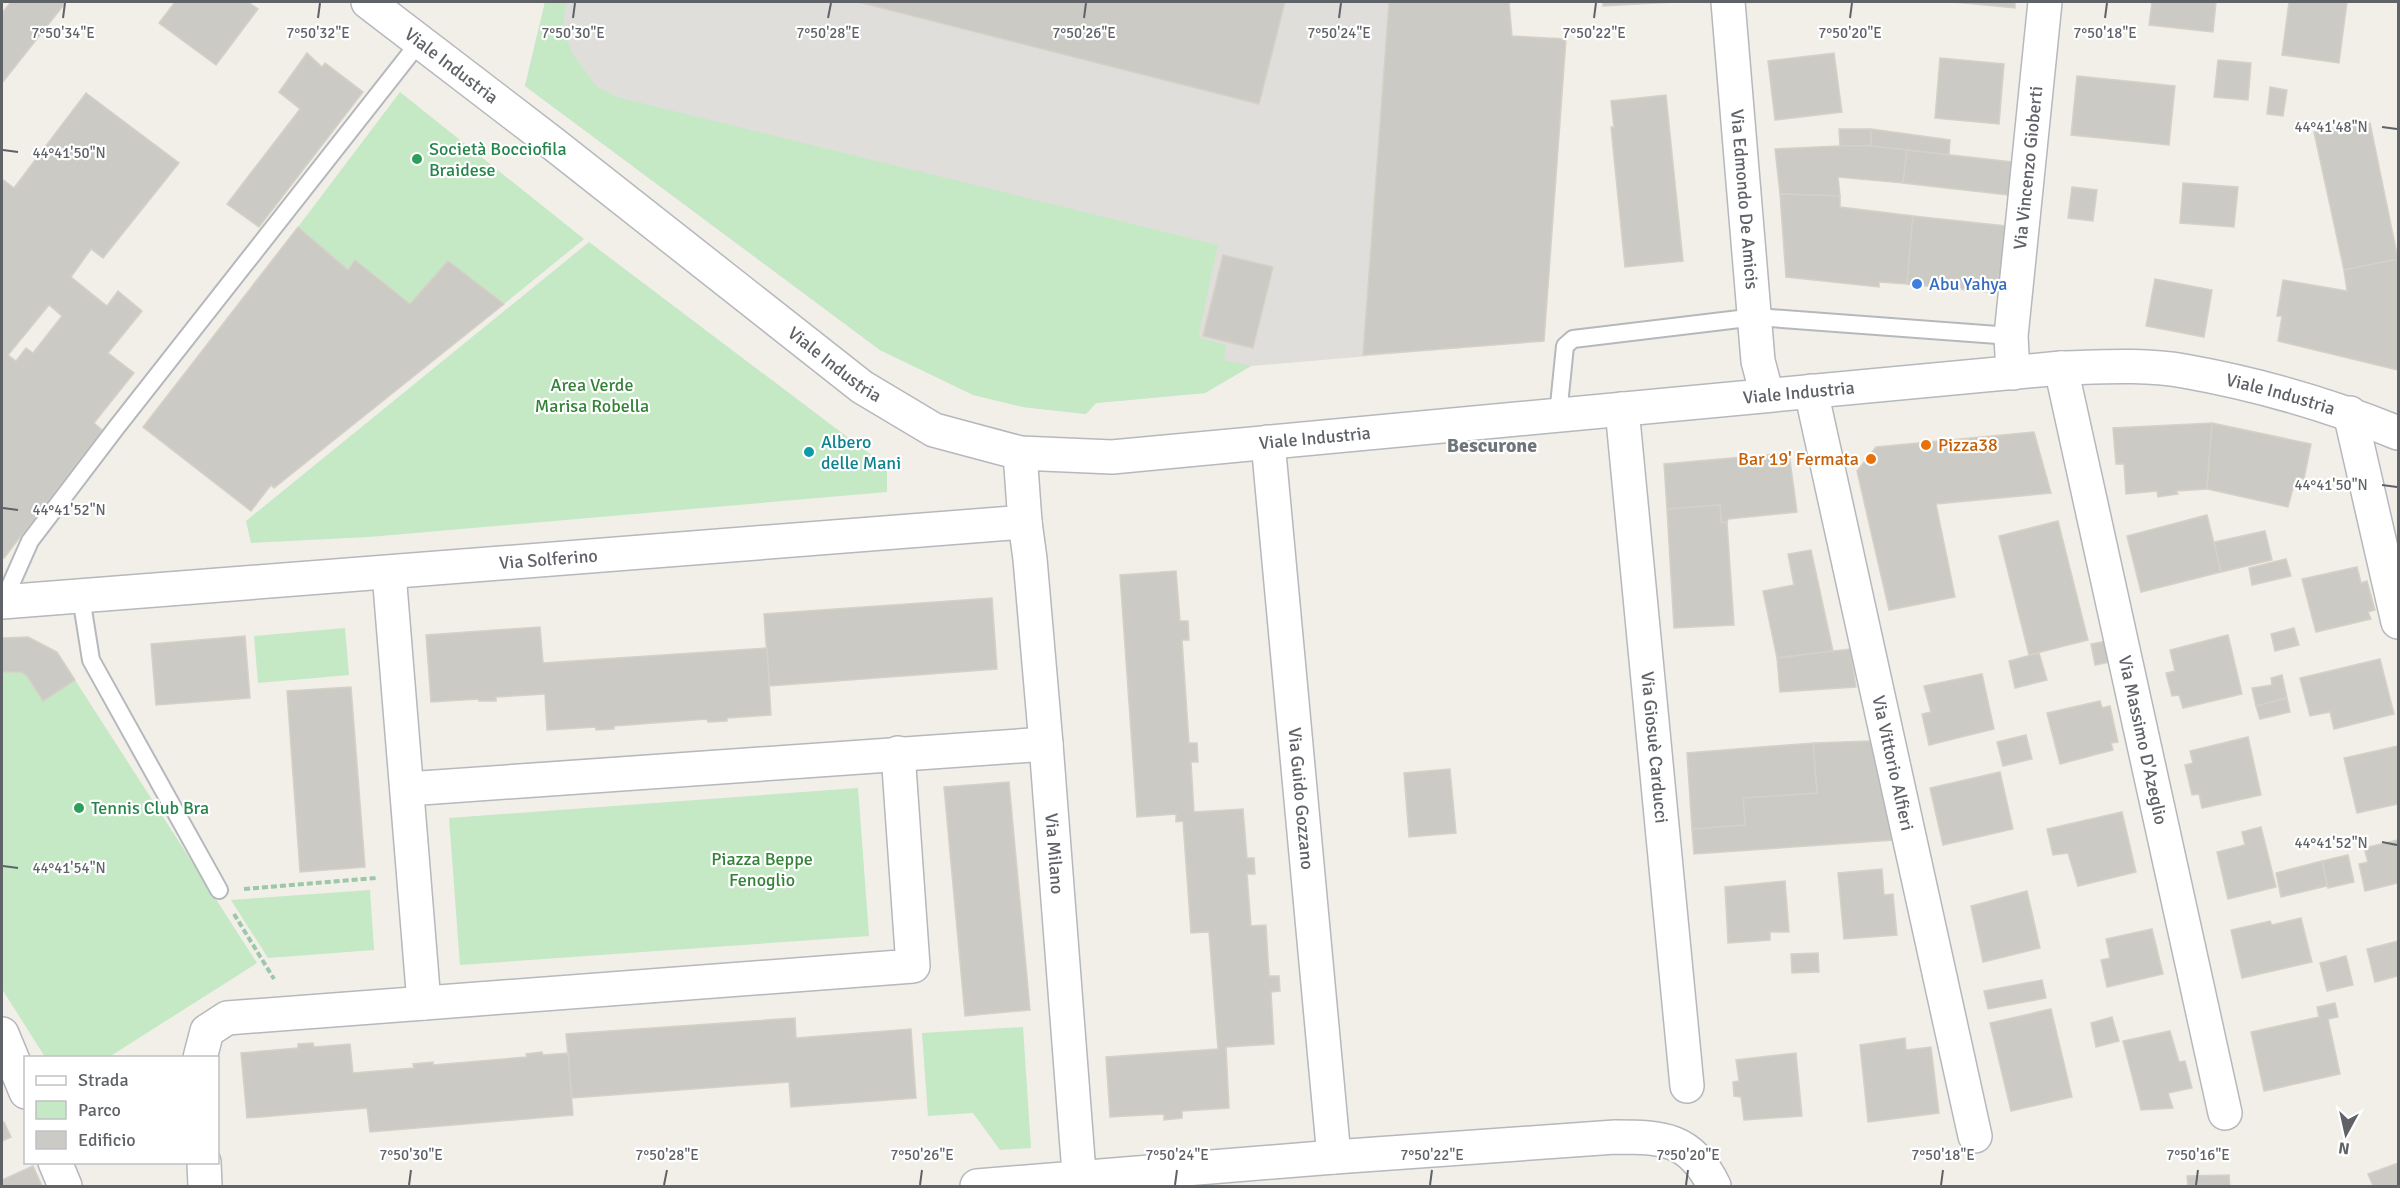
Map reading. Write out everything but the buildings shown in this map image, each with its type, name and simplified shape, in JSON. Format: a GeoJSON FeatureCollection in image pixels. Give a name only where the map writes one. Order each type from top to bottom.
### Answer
{"type":"FeatureCollection","features":[{"type":"Feature","properties":{"kind":"street","name":"Viale Industria"},"geometry":{"type":"LineString","coordinates":[[368,2],[421,40],[862,387],[934,430],[1020,453],[1112,457],[2061,368],[2116,366],[2183,371],[2302,399],[2350,413],[2398,433]]}},
{"type":"Feature","properties":{"kind":"street","name":"Via Edmondo De Amicis"},"geometry":{"type":"LineString","coordinates":[[1728,2],[1758,361],[1767,395]]}},
{"type":"Feature","properties":{"kind":"street","name":"Via Vincenzo Gioberti"},"geometry":{"type":"LineString","coordinates":[[2013,373],[2011,336],[2045,2]]}},
{"type":"Feature","properties":{"kind":"street","name":"Via Massimo D'Azeglio"},"geometry":{"type":"LineString","coordinates":[[2061,368],[2225,1113]]}},
{"type":"Feature","properties":{"kind":"street","name":"Via Vittorio Alfieri"},"geometry":{"type":"LineString","coordinates":[[1811,391],[1975,1136]]}},
{"type":"Feature","properties":{"kind":"street","name":"Via Giosuè Carducci"},"geometry":{"type":"LineString","coordinates":[[1622,409],[1688,1086]]}},
{"type":"Feature","properties":{"kind":"street"},"geometry":{"type":"LineString","coordinates":[[2350,413],[2398,622]]}},
{"type":"Feature","properties":{"kind":"street","name":"Via Guido Gozzano"},"geometry":{"type":"LineString","coordinates":[[1268,442],[1334,1157]]}},
{"type":"Feature","properties":{"kind":"street"},"geometry":{"type":"LineString","coordinates":[[1020,453],[1024,522]]}},
{"type":"Feature","properties":{"kind":"street","name":"Via Solferino"},"geometry":{"type":"LineString","coordinates":[[2,602],[1024,522]]}},
{"type":"Feature","properties":{"kind":"street","name":"Via Milano"},"geometry":{"type":"LineString","coordinates":[[1024,522],[1030,559],[1046,744],[1080,1183]]}},
{"type":"Feature","properties":{"kind":"street"},"geometry":{"type":"LineString","coordinates":[[389,573],[424,1003]]}},
{"type":"Feature","properties":{"kind":"street"},"geometry":{"type":"LineString","coordinates":[[407,789],[1046,744]]}},
{"type":"Feature","properties":{"kind":"street"},"geometry":{"type":"LineString","coordinates":[[201,1056],[207,1031],[227,1018],[913,966],[898,753]]}},
{"type":"Feature","properties":{"kind":"street"},"geometry":{"type":"LineString","coordinates":[[2,1035],[24,1087]]}},
{"type":"Feature","properties":{"kind":"street"},"geometry":{"type":"LineString","coordinates":[[977,1186],[1080,1183],[1334,1157],[1615,1137],[1656,1137],[1680,1145],[1698,1159],[1714,1186]]}},
{"type":"Feature","properties":{"kind":"street"},"geometry":{"type":"LineString","coordinates":[[56,1164],[65,1186]]}},
{"type":"Feature","properties":{"kind":"street"},"geometry":{"type":"LineString","coordinates":[[204,1164],[205,1186]]}},
{"type":"Feature","properties":{"kind":"lane"},"geometry":{"type":"LineString","coordinates":[[2,602],[30,541],[421,40]]}},
{"type":"Feature","properties":{"kind":"lane"},"geometry":{"type":"LineString","coordinates":[[1558,415],[1565,346],[1573,339],[1755,317],[2011,336]]}},
{"type":"Feature","properties":{"kind":"lane"},"geometry":{"type":"LineString","coordinates":[[81,597],[91,660],[219,890]]}},
{"type":"Feature","properties":{"kind":"path"},"geometry":{"type":"LineString","coordinates":[[295,1012],[219,890],[414,875]]}},
{"type":"Feature","properties":{"kind":"shaded area"},"geometry":{"type":"Polygon","coordinates":[[[545,2],[1509,2],[1512,36],[1566,39],[1544,341],[1251,366],[1205,393],[1096,403],[1086,414],[1023,407],[974,395],[880,350],[525,86],[545,2]]]}},
{"type":"Feature","properties":{"kind":"green space"},"geometry":{"type":"Polygon","coordinates":[[[545,2],[566,2],[563,28],[572,53],[597,87],[617,97],[1218,245],[1198,337],[1226,345],[1224,360],[1251,366],[1205,393],[1096,403],[1086,414],[1023,407],[973,395],[880,350],[525,86],[545,2]]]}},
{"type":"Feature","properties":{"kind":"green space","name":"Società Bocciofila Braidese"},"geometry":{"type":"Polygon","coordinates":[[[400,92],[584,239],[504,304],[448,261],[410,304],[355,260],[348,270],[298,227],[400,92]]]}},
{"type":"Feature","properties":{"kind":"green space","name":"Area Verde Marisa Robella"},"geometry":{"type":"Polygon","coordinates":[[[589,242],[887,467],[887,492],[369,537],[251,543],[246,521],[589,242]]]}},
{"type":"Feature","properties":{"kind":"green space"},"geometry":{"type":"Polygon","coordinates":[[[345,628],[349,675],[258,683],[254,636],[345,628]]]}},
{"type":"Feature","properties":{"kind":"green space","name":"Tennis Club Bra"},"geometry":{"type":"Polygon","coordinates":[[[28,637],[57,652],[257,963],[111,1056],[44,1056],[2,989],[2,638],[28,637]]]}},
{"type":"Feature","properties":{"kind":"green space","name":"Piazza Beppe Fenoglio"},"geometry":{"type":"Polygon","coordinates":[[[858,788],[869,936],[460,965],[449,818],[858,788]]]}},
{"type":"Feature","properties":{"kind":"green space"},"geometry":{"type":"Polygon","coordinates":[[[370,890],[374,950],[268,958],[231,900],[370,890]]]}},
{"type":"Feature","properties":{"kind":"green space"},"geometry":{"type":"Polygon","coordinates":[[[1023,1027],[1031,1148],[1000,1150],[973,1113],[928,1116],[922,1033],[1023,1027]]]}},
{"type":"Feature","properties":{"kind":"place","name":"Società Bocciofila Braidese"},"geometry":{"type":"Point","coordinates":[417,159]}},
{"type":"Feature","properties":{"kind":"place","name":"Abu Yahya"},"geometry":{"type":"Point","coordinates":[1917,284]}},
{"type":"Feature","properties":{"kind":"place","name":"Pizza38"},"geometry":{"type":"Point","coordinates":[1926,445]}},
{"type":"Feature","properties":{"kind":"place","name":"Albero delle Mani"},"geometry":{"type":"Point","coordinates":[809,452]}},
{"type":"Feature","properties":{"kind":"place","name":"Bar 19' Fermata"},"geometry":{"type":"Point","coordinates":[1871,459]}},
{"type":"Feature","properties":{"kind":"place","name":"Tennis Club Bra"},"geometry":{"type":"Point","coordinates":[79,808]}},
{"type":"Feature","properties":{"kind":"district","name":"Bescurone"},"geometry":{"type":"Point","coordinates":[1492,445]}}]}
